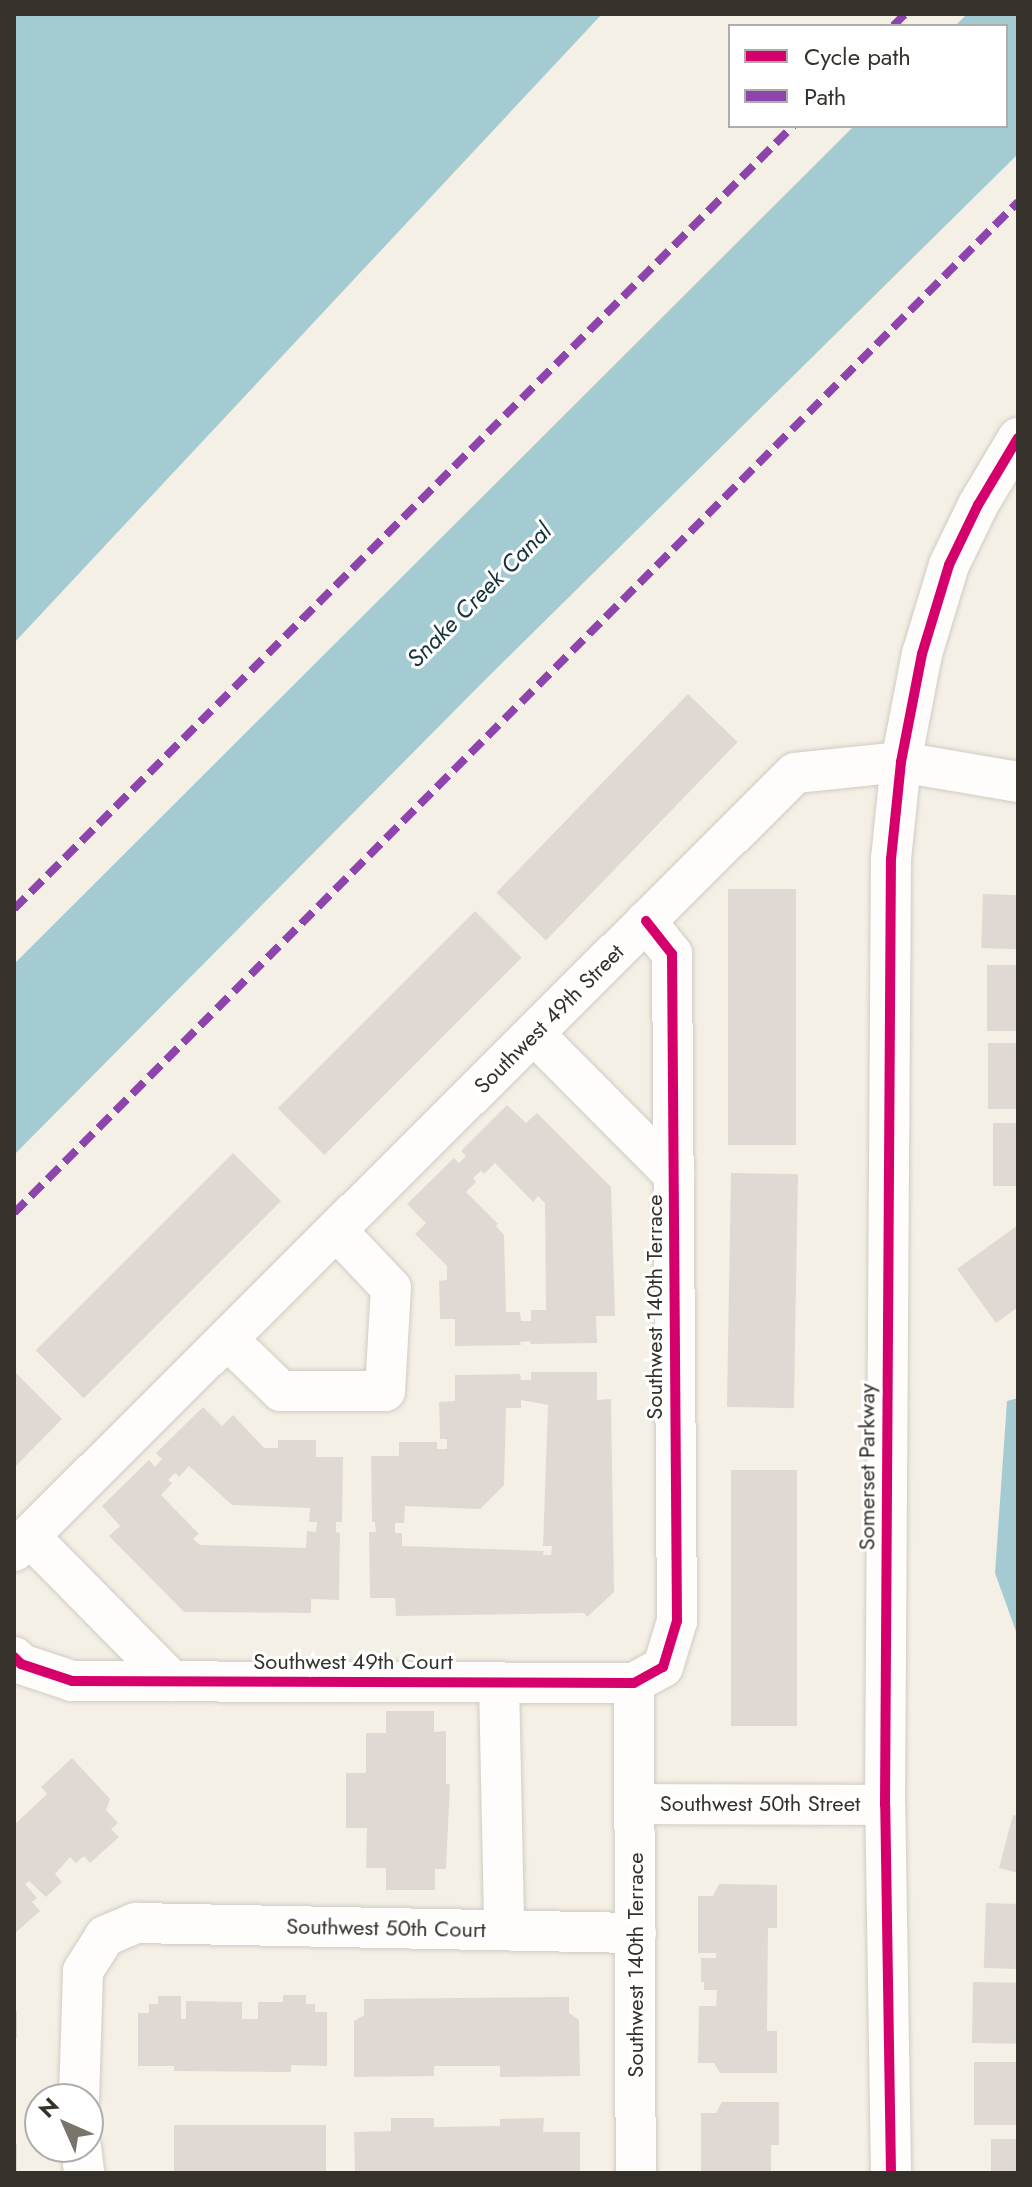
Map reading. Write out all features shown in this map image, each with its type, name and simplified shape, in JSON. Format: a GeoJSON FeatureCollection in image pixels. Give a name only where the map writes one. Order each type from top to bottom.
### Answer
{"type":"FeatureCollection","features":[{"type":"Feature","properties":{"kind":"street"},"geometry":{"type":"LineString","coordinates":[[901,762],[922,654],[949,565],[978,505],[1018,438]]}},
{"type":"Feature","properties":{"kind":"street","name":"Southwest 49th Street"},"geometry":{"type":"LineString","coordinates":[[21,1544],[795,773],[901,762],[1018,782]]}},
{"type":"Feature","properties":{"kind":"street","name":"Somerset Parkway"},"geometry":{"type":"LineString","coordinates":[[891,2173],[885,1805],[891,859],[901,762]]}},
{"type":"Feature","properties":{"kind":"street","name":"Southwest 140th Terrace"},"geometry":{"type":"LineString","coordinates":[[636,2173],[634,1683],[663,1667],[677,1621],[672,954],[646,921]]}},
{"type":"Feature","properties":{"kind":"street"},"geometry":{"type":"LineString","coordinates":[[534,1034],[674,1175]]}},
{"type":"Feature","properties":{"kind":"street"},"geometry":{"type":"LineString","coordinates":[[227,1339],[281,1391],[385,1391],[391,1288],[336,1230]]}},
{"type":"Feature","properties":{"kind":"street"},"geometry":{"type":"LineString","coordinates":[[21,1544],[172,1681]]}},
{"type":"Feature","properties":{"kind":"street","name":"Southwest 49th Court"},"geometry":{"type":"LineString","coordinates":[[14,1657],[21,1664],[72,1681],[634,1683]]}},
{"type":"Feature","properties":{"kind":"street"},"geometry":{"type":"LineString","coordinates":[[499,1682],[504,1930]]}},
{"type":"Feature","properties":{"kind":"street","name":"Southwest 50th Street"},"geometry":{"type":"LineString","coordinates":[[636,1804],[885,1805]]}},
{"type":"Feature","properties":{"kind":"street","name":"Southwest 50th Court"},"geometry":{"type":"LineString","coordinates":[[80,2083],[83,1971],[105,1936],[136,1923],[636,1933]]}},
{"type":"Feature","properties":{"kind":"water"},"geometry":{"type":"Polygon","coordinates":[[[14,14],[602,14],[14,643],[14,14]]]}},
{"type":"Feature","properties":{"kind":"water","name":"Snake Creek Canal"},"geometry":{"type":"Polygon","coordinates":[[[967,14],[1018,14],[1018,154],[482,683],[14,1155],[14,964],[852,128],[1008,128],[1008,24],[957,24],[967,14]]]}},
{"type":"Feature","properties":{"kind":"water"},"geometry":{"type":"Polygon","coordinates":[[[1018,1398],[1018,1637],[995,1573],[1007,1401],[1018,1398]]]}},
{"type":"Feature","properties":{"kind":"building"},"geometry":{"type":"Polygon","coordinates":[[[688,694],[738,742],[546,940],[496,893],[688,694]]]}},
{"type":"Feature","properties":{"kind":"building"},"geometry":{"type":"Polygon","coordinates":[[[728,889],[796,889],[796,1145],[728,1145],[728,889]]]}},
{"type":"Feature","properties":{"kind":"building"},"geometry":{"type":"Polygon","coordinates":[[[983,894],[1018,895],[1016,949],[981,948],[983,894]]]}},
{"type":"Feature","properties":{"kind":"building"},"geometry":{"type":"Polygon","coordinates":[[[475,911],[522,958],[324,1155],[278,1108],[475,911]]]}},
{"type":"Feature","properties":{"kind":"building"},"geometry":{"type":"Polygon","coordinates":[[[987,965],[1018,965],[1018,1031],[987,1031],[987,965]]]}},
{"type":"Feature","properties":{"kind":"building"},"geometry":{"type":"Polygon","coordinates":[[[988,1043],[1018,1043],[1018,1109],[988,1109],[988,1043]]]}},
{"type":"Feature","properties":{"kind":"building"},"geometry":{"type":"Polygon","coordinates":[[[507,1105],[526,1123],[537,1113],[611,1187],[615,1316],[596,1316],[597,1343],[531,1344],[530,1341],[520,1342],[521,1345],[455,1346],[455,1319],[440,1319],[439,1281],[447,1280],[447,1266],[415,1234],[426,1223],[407,1204],[454,1158],[459,1163],[466,1156],[461,1151],[507,1105]],[[495,1163],[484,1174],[481,1171],[473,1178],[476,1182],[466,1192],[498,1224],[496,1226],[504,1235],[506,1312],[520,1312],[521,1321],[531,1321],[531,1310],[546,1310],[545,1203],[538,1196],[533,1202],[495,1163]]]}},
{"type":"Feature","properties":{"kind":"building"},"geometry":{"type":"Polygon","coordinates":[[[993,1123],[1018,1123],[1018,1186],[993,1186],[993,1123]]]}},
{"type":"Feature","properties":{"kind":"building"},"geometry":{"type":"Polygon","coordinates":[[[233,1153],[281,1201],[84,1398],[36,1350],[233,1153]]]}},
{"type":"Feature","properties":{"kind":"building"},"geometry":{"type":"Polygon","coordinates":[[[731,1173],[798,1174],[794,1408],[727,1407],[731,1173]]]}},
{"type":"Feature","properties":{"kind":"building"},"geometry":{"type":"Polygon","coordinates":[[[1018,1225],[1018,1307],[996,1323],[957,1269],[1018,1225]]]}},
{"type":"Feature","properties":{"kind":"building"},"geometry":{"type":"Polygon","coordinates":[[[14,1371],[62,1419],[14,1468],[14,1371]]]}},
{"type":"Feature","properties":{"kind":"building"},"geometry":{"type":"Polygon","coordinates":[[[531,1372],[597,1372],[597,1400],[611,1399],[614,1592],[587,1617],[584,1613],[396,1616],[395,1598],[370,1598],[369,1532],[376,1532],[375,1522],[372,1522],[371,1456],[399,1456],[399,1442],[437,1442],[437,1449],[447,1449],[447,1439],[440,1439],[439,1402],[455,1401],[455,1375],[520,1374],[521,1380],[531,1380],[531,1372]],[[521,1400],[521,1408],[506,1408],[504,1485],[480,1509],[405,1506],[404,1523],[395,1523],[395,1533],[402,1533],[402,1546],[544,1551],[543,1555],[551,1555],[552,1546],[543,1546],[548,1405],[521,1400]]]}},
{"type":"Feature","properties":{"kind":"building"},"geometry":{"type":"Polygon","coordinates":[[[203,1407],[222,1426],[233,1415],[264,1448],[278,1448],[278,1440],[316,1440],[316,1457],[343,1457],[342,1522],[336,1522],[336,1532],[340,1533],[339,1600],[311,1599],[311,1613],[184,1612],[109,1536],[120,1526],[102,1506],[149,1460],[155,1467],[162,1459],[156,1453],[203,1407]],[[189,1466],[179,1477],[175,1473],[168,1480],[172,1483],[161,1495],[199,1534],[193,1539],[200,1545],[306,1548],[307,1531],[316,1532],[317,1522],[309,1522],[310,1508],[232,1505],[189,1466]]]}},
{"type":"Feature","properties":{"kind":"building"},"geometry":{"type":"Polygon","coordinates":[[[731,1470],[797,1470],[797,1726],[731,1726],[731,1470]]]}},
{"type":"Feature","properties":{"kind":"building"},"geometry":{"type":"Polygon","coordinates":[[[386,1711],[434,1711],[434,1732],[446,1731],[446,1784],[450,1784],[446,1869],[435,1869],[435,1890],[386,1890],[386,1868],[366,1868],[367,1828],[346,1828],[346,1773],[366,1773],[366,1733],[386,1733],[386,1711]]]}},
{"type":"Feature","properties":{"kind":"building"},"geometry":{"type":"Polygon","coordinates":[[[72,1758],[110,1799],[106,1810],[118,1823],[111,1829],[119,1837],[90,1863],[84,1856],[76,1863],[70,1857],[55,1874],[62,1882],[46,1897],[29,1881],[25,1884],[37,1898],[32,1902],[40,1911],[14,1934],[14,1825],[47,1794],[41,1787],[72,1758]]]}},
{"type":"Feature","properties":{"kind":"building"},"geometry":{"type":"Polygon","coordinates":[[[1013,1815],[1018,1816],[1018,1873],[999,1868],[1013,1815]]]}},
{"type":"Feature","properties":{"kind":"building"},"geometry":{"type":"Polygon","coordinates":[[[719,1884],[777,1885],[777,1928],[768,1928],[767,2031],[777,2031],[777,2073],[720,2073],[714,2063],[698,2063],[699,2006],[716,2006],[717,1990],[704,1990],[704,1982],[701,1982],[701,1958],[716,1958],[716,1953],[698,1953],[698,1896],[713,1896],[719,1884]]]}},
{"type":"Feature","properties":{"kind":"building"},"geometry":{"type":"Polygon","coordinates":[[[986,1903],[1018,1904],[1016,1969],[984,1968],[986,1903]]]}},
{"type":"Feature","properties":{"kind":"building"},"geometry":{"type":"Polygon","coordinates":[[[973,1982],[1018,1983],[1017,2044],[972,2043],[973,1982]]]}},
{"type":"Feature","properties":{"kind":"building"},"geometry":{"type":"Polygon","coordinates":[[[283,1995],[306,1995],[306,2004],[315,2004],[315,2012],[327,2012],[327,2066],[291,2065],[291,2072],[174,2071],[174,2066],[138,2066],[138,2013],[149,2013],[149,2004],[158,2004],[158,1996],[181,1996],[181,2019],[186,2019],[186,2001],[242,2002],[242,2019],[258,2019],[258,2002],[283,2002],[283,1995]]]}},
{"type":"Feature","properties":{"kind":"building"},"geometry":{"type":"Polygon","coordinates":[[[569,1997],[569,2013],[579,2020],[580,2076],[500,2077],[500,2066],[434,2066],[434,2076],[354,2077],[354,2021],[364,2015],[364,1999],[569,1997]]]}},
{"type":"Feature","properties":{"kind":"building"},"geometry":{"type":"Polygon","coordinates":[[[14,2011],[17,2011],[17,2038],[14,2038],[14,2011]]]}},
{"type":"Feature","properties":{"kind":"building"},"geometry":{"type":"Polygon","coordinates":[[[974,2062],[1018,2062],[1018,2125],[974,2125],[974,2062]]]}},
{"type":"Feature","properties":{"kind":"building"},"geometry":{"type":"Polygon","coordinates":[[[722,2102],[779,2102],[779,2145],[771,2145],[771,2173],[701,2171],[701,2113],[716,2113],[722,2102]]]}},
{"type":"Feature","properties":{"kind":"building"},"geometry":{"type":"Polygon","coordinates":[[[391,2118],[434,2118],[434,2127],[500,2126],[500,2119],[544,2118],[543,2132],[580,2132],[580,2173],[355,2173],[354,2132],[391,2131],[391,2118]]]}},
{"type":"Feature","properties":{"kind":"building"},"geometry":{"type":"Polygon","coordinates":[[[174,2125],[326,2125],[326,2173],[174,2173],[174,2125]]]}},
{"type":"Feature","properties":{"kind":"building"},"geometry":{"type":"Polygon","coordinates":[[[991,2139],[1018,2139],[1018,2173],[991,2173],[991,2139]]]}},
{"type":"Feature","properties":{"kind":"building"},"geometry":{"type":"Polygon","coordinates":[[[14,2144],[17,2144],[17,2173],[14,2173],[14,2144]]]}},
{"type":"Feature","properties":{"kind":"marked path"},"geometry":{"type":"LineString","coordinates":[[895,24],[905,14]]}},
{"type":"Feature","properties":{"kind":"marked path"},"geometry":{"type":"LineString","coordinates":[[14,909],[791,128]]}},
{"type":"Feature","properties":{"kind":"marked path"},"geometry":{"type":"LineString","coordinates":[[14,1213],[1018,202]]}},
{"type":"Feature","properties":{"kind":"cycle path"},"geometry":{"type":"LineString","coordinates":[[891,2173],[885,1805],[891,859],[901,762],[922,654],[949,565],[978,505],[1018,438]]}},
{"type":"Feature","properties":{"kind":"cycle path"},"geometry":{"type":"LineString","coordinates":[[14,1657],[21,1664],[72,1681],[634,1683],[663,1667],[677,1621],[672,954],[646,921]]}}]}
